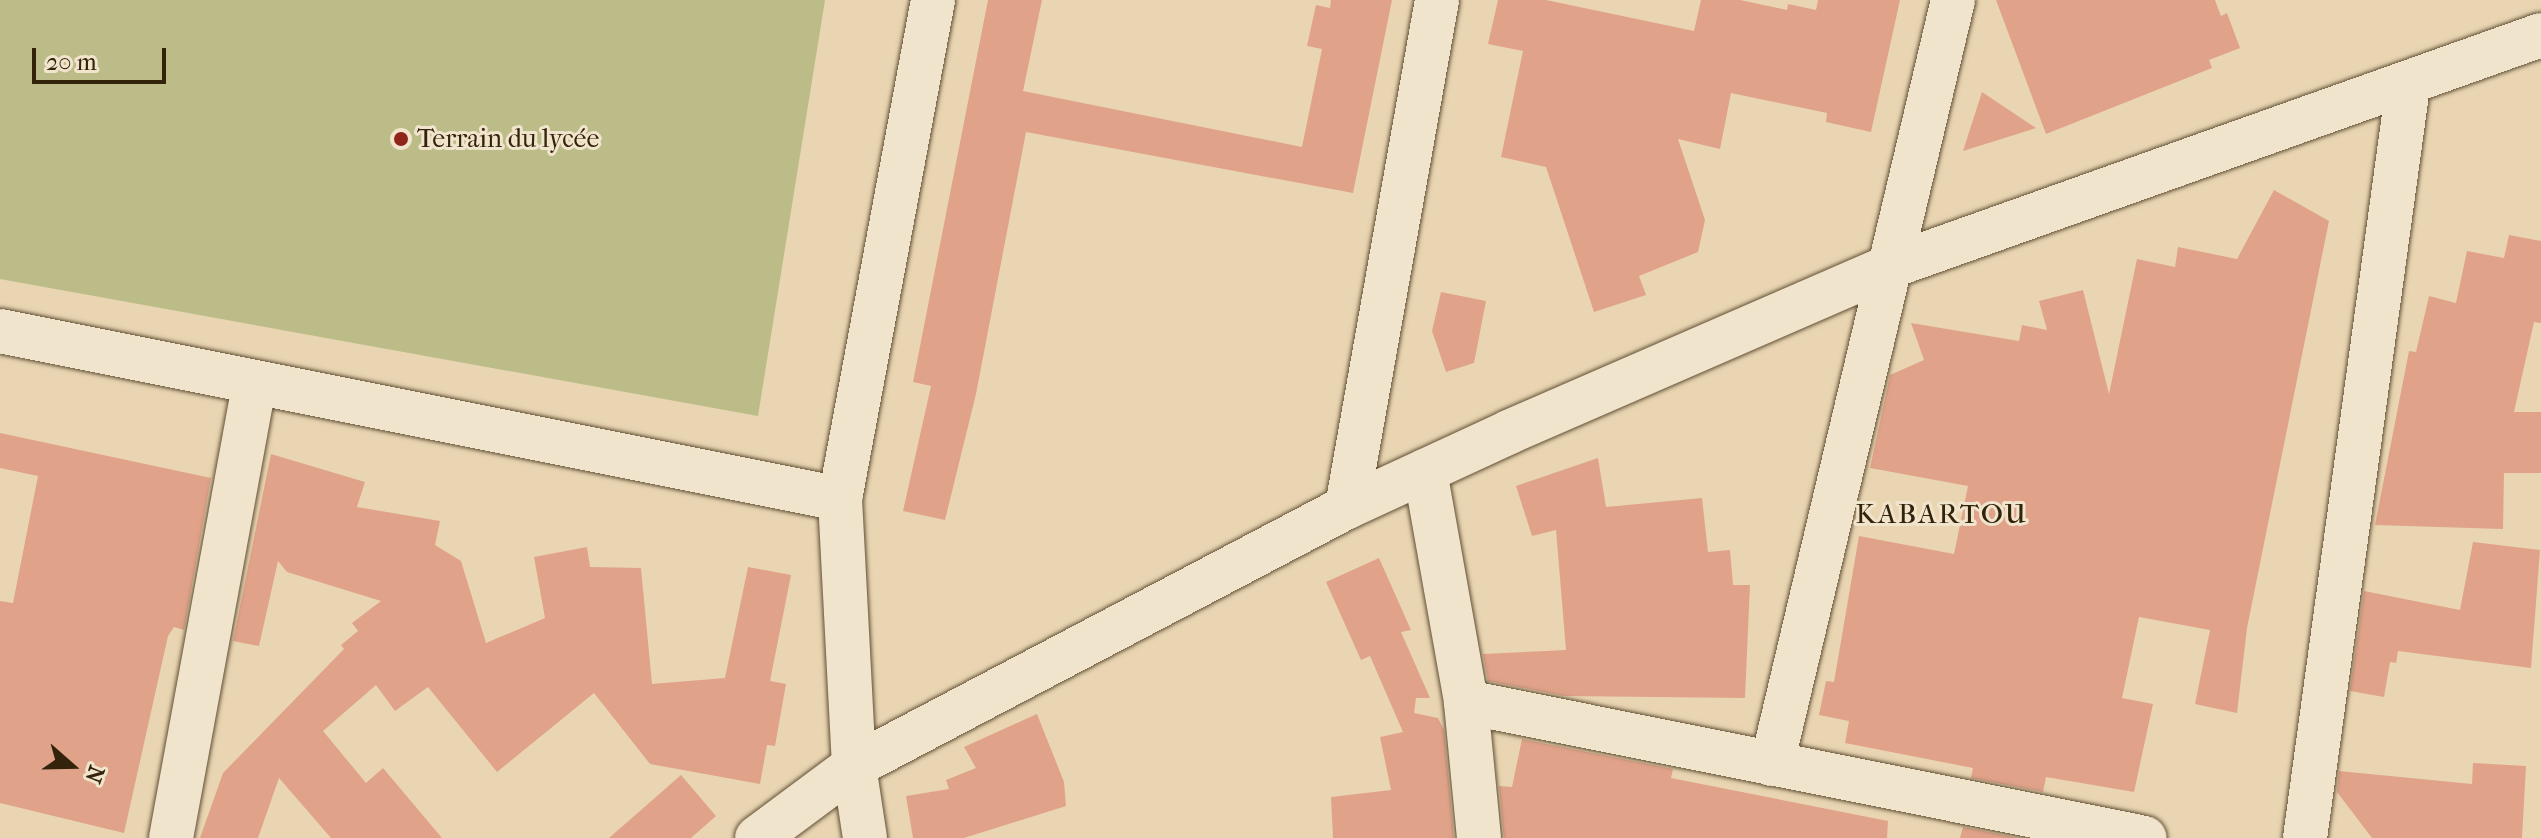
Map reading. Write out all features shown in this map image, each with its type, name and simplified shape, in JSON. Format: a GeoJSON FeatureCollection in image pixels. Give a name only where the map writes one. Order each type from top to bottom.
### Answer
{"type":"FeatureCollection","features":[{"type":"Feature","properties":{"kind":"street"},"geometry":{"type":"LineString","coordinates":[[865,838],[854,766],[840,499],[933,0]]}},
{"type":"Feature","properties":{"kind":"street"},"geometry":{"type":"LineString","coordinates":[[1347,507],[1437,0]]}},
{"type":"Feature","properties":{"kind":"street"},"geometry":{"type":"LineString","coordinates":[[1772,764],[1886,268],[1953,0]]}},
{"type":"Feature","properties":{"kind":"street"},"geometry":{"type":"LineString","coordinates":[[757,838],[854,766],[1347,507],[1425,471],[1886,268],[2408,86],[2541,35]]}},
{"type":"Feature","properties":{"kind":"street"},"geometry":{"type":"LineString","coordinates":[[2305,838],[2408,86]]}},
{"type":"Feature","properties":{"kind":"street"},"geometry":{"type":"LineString","coordinates":[[0,331],[840,499]]}},
{"type":"Feature","properties":{"kind":"street"},"geometry":{"type":"LineString","coordinates":[[171,838],[254,384]]}},
{"type":"Feature","properties":{"kind":"street"},"geometry":{"type":"LineString","coordinates":[[1425,471],[1466,702],[1479,838]]}},
{"type":"Feature","properties":{"kind":"street"},"geometry":{"type":"LineString","coordinates":[[1466,702],[2145,838]]}},
{"type":"Feature","properties":{"kind":"green space","name":"Terrain du lycée"},"geometry":{"type":"Polygon","coordinates":[[[0,0],[825,0],[758,416],[0,279],[0,0]]]}},
{"type":"Feature","properties":{"kind":"building"},"geometry":{"type":"Polygon","coordinates":[[[988,0],[1042,0],[1023,91],[1302,147],[1322,49],[1307,46],[1316,5],[1330,8],[1331,0],[1392,0],[1353,193],[1026,132],[976,394],[945,520],[903,511],[931,386],[913,382],[988,0]]]}},
{"type":"Feature","properties":{"kind":"building"},"geometry":{"type":"Polygon","coordinates":[[[1498,0],[1546,0],[1694,31],[1701,0],[1740,0],[1787,10],[1788,4],[1816,10],[1818,0],[1900,0],[1871,132],[1826,122],[1827,113],[1731,93],[1720,149],[1678,139],[1705,220],[1698,252],[1639,276],[1646,295],[1594,312],[1546,167],[1501,157],[1523,51],[1488,44],[1498,0]]]}},
{"type":"Feature","properties":{"kind":"building"},"geometry":{"type":"Polygon","coordinates":[[[1996,0],[2215,0],[2221,16],[2227,13],[2240,48],[2209,60],[2212,68],[2046,134],[1996,0]]]}},
{"type":"Feature","properties":{"kind":"building"},"geometry":{"type":"Polygon","coordinates":[[[1982,92],[2036,128],[1963,151],[1982,92]]]}},
{"type":"Feature","properties":{"kind":"building"},"geometry":{"type":"Polygon","coordinates":[[[2274,190],[2329,221],[2247,628],[2237,713],[2195,704],[2210,630],[2139,617],[2122,698],[2153,704],[2134,792],[2046,777],[2043,792],[1971,778],[1973,768],[1845,743],[1849,721],[1819,715],[1826,681],[1834,682],[1859,536],[1954,554],[1968,486],[1870,468],[1890,375],[1924,360],[1911,323],[2019,341],[2022,325],[2047,330],[2039,301],[2083,290],[2109,394],[2137,259],[2175,267],[2178,247],[2237,259],[2274,190]]]}},
{"type":"Feature","properties":{"kind":"building"},"geometry":{"type":"Polygon","coordinates":[[[2509,235],[2541,241],[2541,323],[2534,322],[2514,412],[2541,412],[2541,473],[2504,473],[2503,529],[2375,525],[2409,351],[2416,352],[2429,296],[2456,303],[2467,251],[2504,258],[2509,235]]]}},
{"type":"Feature","properties":{"kind":"building"},"geometry":{"type":"Polygon","coordinates":[[[1441,292],[1486,301],[1474,363],[1446,372],[1432,331],[1441,292]]]}},
{"type":"Feature","properties":{"kind":"building"},"geometry":{"type":"Polygon","coordinates":[[[0,433],[211,478],[184,630],[174,627],[168,636],[124,833],[0,803],[0,601],[13,603],[38,476],[0,468],[0,433]]]}},
{"type":"Feature","properties":{"kind":"building"},"geometry":{"type":"Polygon","coordinates":[[[271,454],[365,482],[357,507],[440,521],[435,545],[461,561],[486,643],[545,618],[534,557],[587,547],[590,567],[641,568],[652,684],[725,678],[748,567],[791,575],[770,681],[786,684],[775,746],[767,745],[760,784],[650,764],[594,693],[497,772],[428,687],[395,711],[376,685],[323,731],[366,783],[383,768],[442,838],[331,838],[279,778],[258,838],[200,838],[223,773],[344,649],[341,645],[358,631],[352,623],[381,601],[287,572],[278,561],[259,646],[233,641],[271,454]]]}},
{"type":"Feature","properties":{"kind":"building"},"geometry":{"type":"Polygon","coordinates":[[[1598,458],[1606,507],[1702,498],[1708,552],[1730,550],[1733,585],[1750,585],[1745,698],[1564,696],[1488,681],[1483,654],[1566,650],[1556,530],[1532,536],[1516,486],[1598,458]]]}},
{"type":"Feature","properties":{"kind":"building"},"geometry":{"type":"Polygon","coordinates":[[[2473,542],[2540,550],[2531,668],[2398,651],[2396,663],[2390,662],[2384,697],[2350,691],[2364,591],[2460,610],[2473,542]]]}},
{"type":"Feature","properties":{"kind":"building"},"geometry":{"type":"Polygon","coordinates":[[[1379,558],[1411,630],[1401,632],[1430,698],[1416,698],[1414,713],[1438,718],[1444,730],[1454,838],[1333,838],[1331,797],[1391,790],[1380,737],[1403,732],[1370,656],[1361,660],[1326,582],[1379,558]]]}},
{"type":"Feature","properties":{"kind":"building"},"geometry":{"type":"Polygon","coordinates":[[[1037,714],[1064,782],[1066,806],[964,838],[913,838],[906,796],[949,789],[946,780],[976,768],[964,747],[1037,714]]]}},
{"type":"Feature","properties":{"kind":"building"},"geometry":{"type":"Polygon","coordinates":[[[1522,739],[1673,769],[1671,778],[1888,821],[1887,838],[1504,838],[1499,786],[1512,787],[1522,739]]]}},
{"type":"Feature","properties":{"kind":"building"},"geometry":{"type":"Polygon","coordinates":[[[2473,763],[2526,766],[2522,838],[2372,838],[2337,792],[2339,771],[2472,784],[2473,763]]]}},
{"type":"Feature","properties":{"kind":"building"},"geometry":{"type":"Polygon","coordinates":[[[681,775],[716,816],[691,838],[609,838],[681,775]]]}},
{"type":"Feature","properties":{"kind":"building"},"geometry":{"type":"Polygon","coordinates":[[[1963,827],[2018,838],[1960,838],[1963,827]]]}},
{"type":"Feature","properties":{"kind":"place","name":"Terrain du lycée"},"geometry":{"type":"Point","coordinates":[401,139]}},
{"type":"Feature","properties":{"kind":"district","name":"KABARTOU"},"geometry":{"type":"Point","coordinates":[1942,514]}}]}
